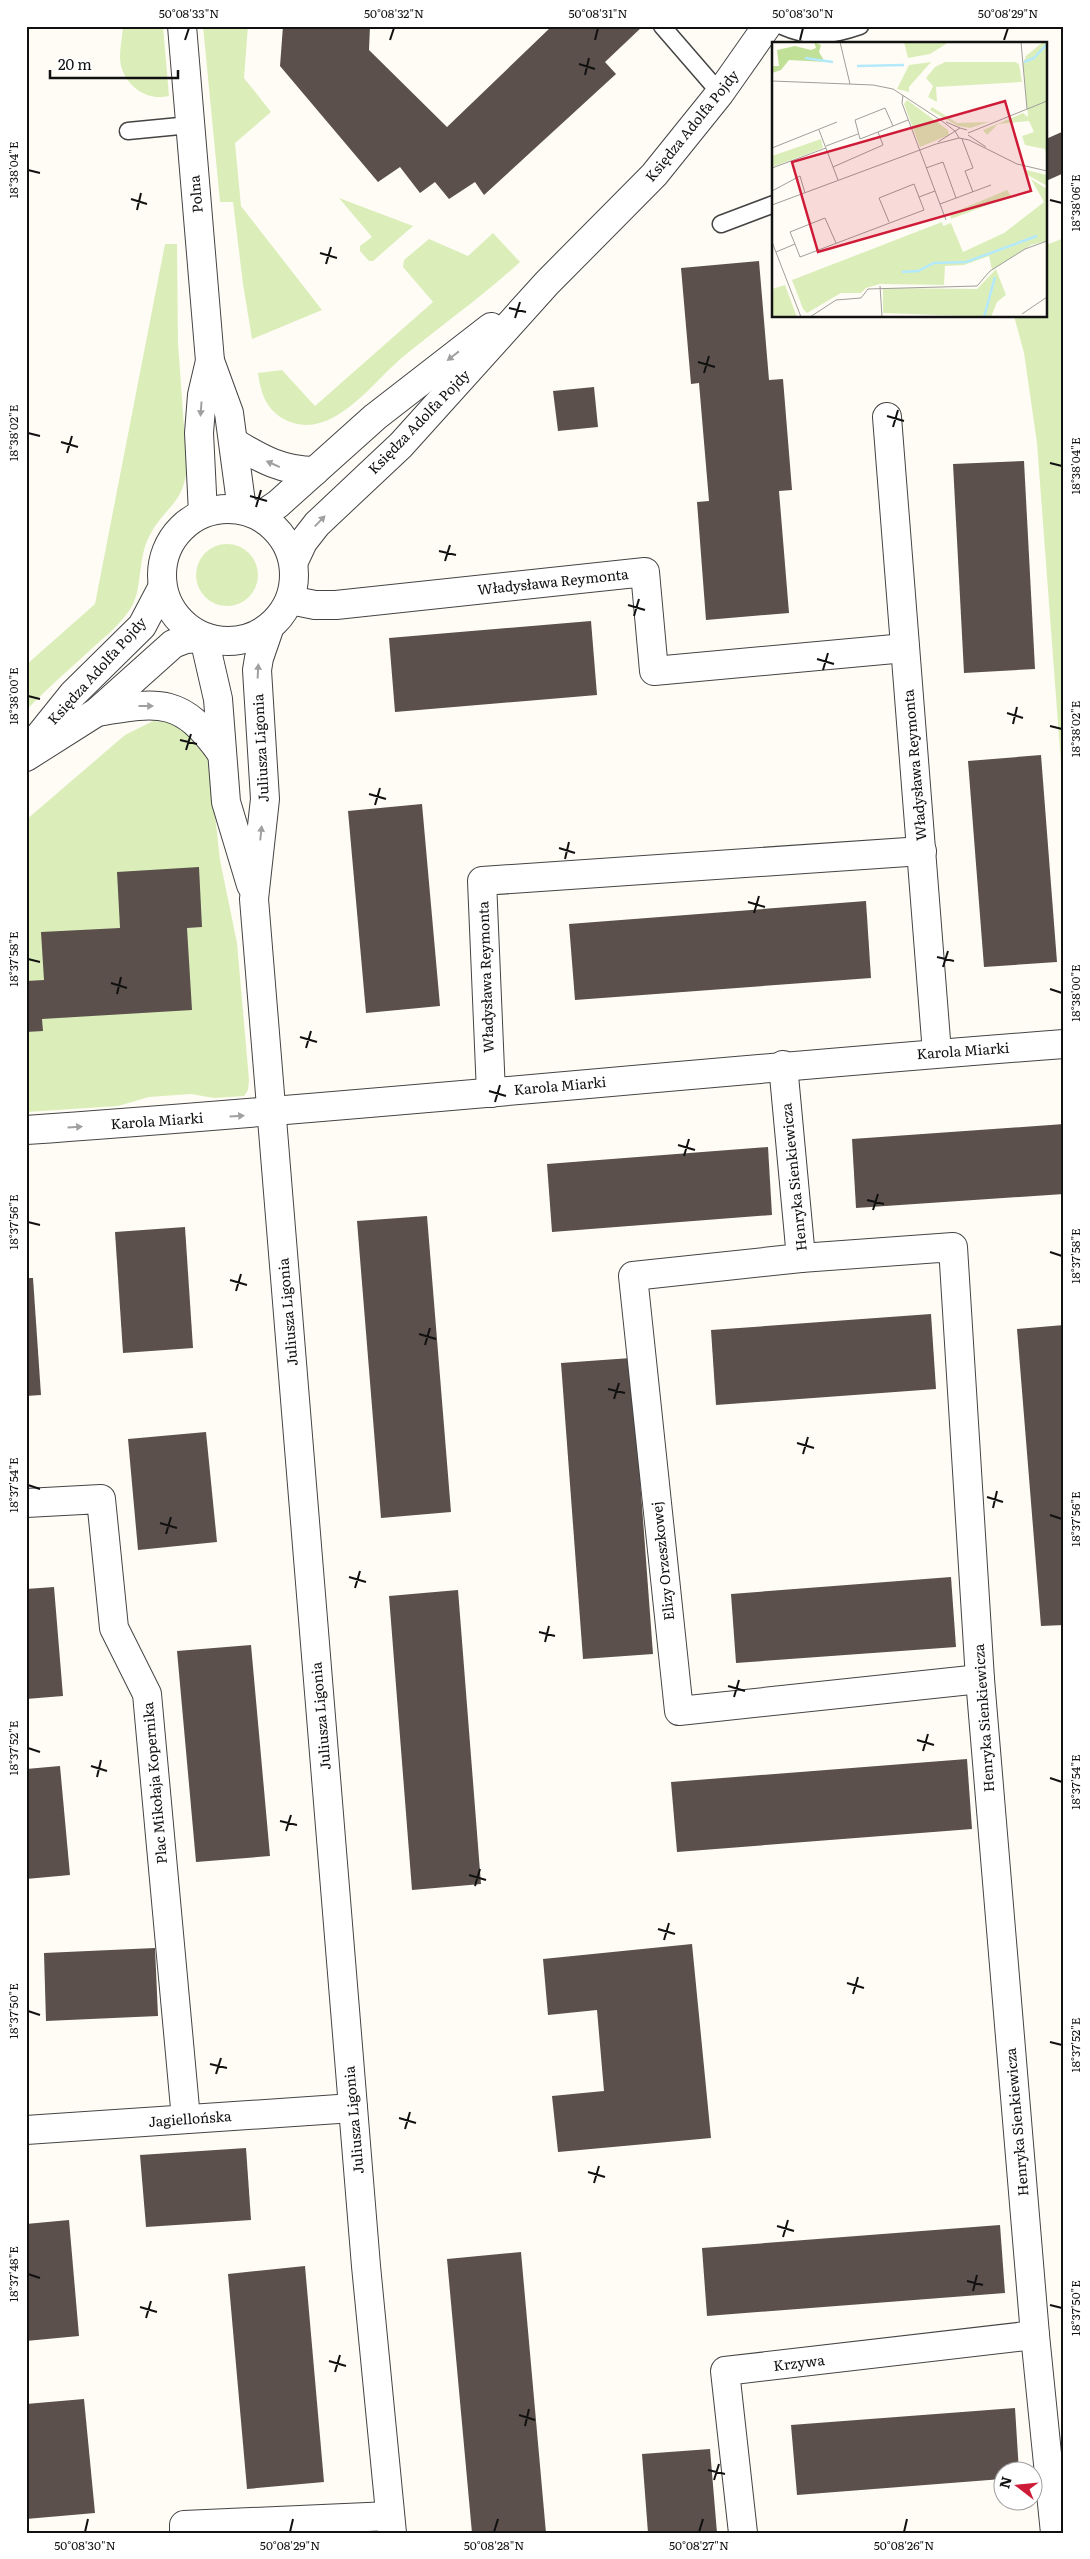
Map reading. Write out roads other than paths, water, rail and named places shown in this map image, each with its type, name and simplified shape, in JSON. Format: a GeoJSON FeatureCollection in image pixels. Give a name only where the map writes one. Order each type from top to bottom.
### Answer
{"type":"FeatureCollection","features":[{"type":"Feature","properties":{"kind":"street","name":"Polna"},"geometry":{"type":"LineString","coordinates":[[182,26],[210,361],[229,413],[250,513]]}},
{"type":"Feature","properties":{"kind":"street","name":"Księdza Adolfa Pojdy"},"geometry":{"type":"LineString","coordinates":[[294,562],[303,542],[317,524],[401,445],[547,283],[654,175],[720,93],[767,26]]}},
{"type":"Feature","properties":{"kind":"street","name":"Księdza Adolfa Pojdy"},"geometry":{"type":"LineString","coordinates":[[250,513],[278,504],[375,417],[547,283]]}},
{"type":"Feature","properties":{"kind":"street","name":"Polna"},"geometry":{"type":"LineString","coordinates":[[203,513],[200,433],[202,395],[210,361]]}},
{"type":"Feature","properties":{"kind":"street","name":"Władysława Reymonta"},"geometry":{"type":"LineString","coordinates":[[887,417],[938,1054]]}},
{"type":"Feature","properties":{"kind":"street"},"geometry":{"type":"LineString","coordinates":[[235,443],[278,467],[315,472]]}},
{"type":"Feature","properties":{"kind":"street"},"geometry":{"type":"LineString","coordinates":[[222,508],[250,513],[275,528],[286,543],[294,562],[295,581],[290,600],[280,616],[268,629],[254,637],[237,640],[204,638],[189,630],[177,619],[167,604],[162,588],[161,571],[165,554],[173,537],[187,523],[203,513],[222,508]]}},
{"type":"Feature","properties":{"kind":"street","name":"Władysława Reymonta"},"geometry":{"type":"LineString","coordinates":[[290,600],[315,606],[336,605],[645,572],[654,671],[906,648]]}},
{"type":"Feature","properties":{"kind":"street","name":"Księdza Adolfa Pojdy"},"geometry":{"type":"LineString","coordinates":[[26,752],[73,694],[142,626],[162,588]]}},
{"type":"Feature","properties":{"kind":"street","name":"Juliusza Ligonia"},"geometry":{"type":"LineString","coordinates":[[268,629],[257,670],[265,798],[254,899],[353,2108],[391,2525]]}},
{"type":"Feature","properties":{"kind":"street","name":"Księdza Adolfa Pojdy"},"geometry":{"type":"LineString","coordinates":[[26,758],[97,712],[173,644],[186,639],[204,638]]}},
{"type":"Feature","properties":{"kind":"street","name":"Juliusza Ligonia"},"geometry":{"type":"LineString","coordinates":[[204,638],[217,692],[226,802],[254,899]]}},
{"type":"Feature","properties":{"kind":"street"},"geometry":{"type":"LineString","coordinates":[[97,712],[140,706],[174,709],[188,715],[199,723],[222,754]]}},
{"type":"Feature","properties":{"kind":"street","name":"Władysława Reymonta"},"geometry":{"type":"LineString","coordinates":[[491,1092],[482,881],[922,851]]}},
{"type":"Feature","properties":{"kind":"street","name":"Karola Miarki"},"geometry":{"type":"LineString","coordinates":[[26,1130],[272,1113],[783,1066],[1064,1044]]}},
{"type":"Feature","properties":{"kind":"street","name":"Henryka Sienkiewicza"},"geometry":{"type":"LineString","coordinates":[[783,1066],[801,1258],[953,1247],[980,1679],[1035,2336],[1055,2533]]}},
{"type":"Feature","properties":{"kind":"street","name":"Elizy Orzeszkowej"},"geometry":{"type":"LineString","coordinates":[[801,1258],[633,1276],[679,1712],[980,1679]]}},
{"type":"Feature","properties":{"kind":"street","name":"Plac Mikołaja Kopernika"},"geometry":{"type":"LineString","coordinates":[[26,1503],[101,1499],[114,1628],[147,1694],[186,2119]]}},
{"type":"Feature","properties":{"kind":"street","name":"Jagiellońska"},"geometry":{"type":"LineString","coordinates":[[26,2130],[353,2108]]}},
{"type":"Feature","properties":{"kind":"street","name":"Krzywa"},"geometry":{"type":"LineString","coordinates":[[743,2533],[725,2371],[1035,2336]]}},
{"type":"Feature","properties":{"kind":"street"},"geometry":{"type":"LineString","coordinates":[[184,2533],[184,2525],[391,2525]]}},
{"type":"Feature","properties":{"kind":"lane"},"geometry":{"type":"LineString","coordinates":[[662,26],[720,93]]}},
{"type":"Feature","properties":{"kind":"lane"},"geometry":{"type":"LineString","coordinates":[[792,34],[833,35],[860,26]]}},
{"type":"Feature","properties":{"kind":"lane"},"geometry":{"type":"LineString","coordinates":[[128,131],[190,126]]}},
{"type":"Feature","properties":{"kind":"lane"},"geometry":{"type":"LineString","coordinates":[[721,224],[772,205]]}}]}
